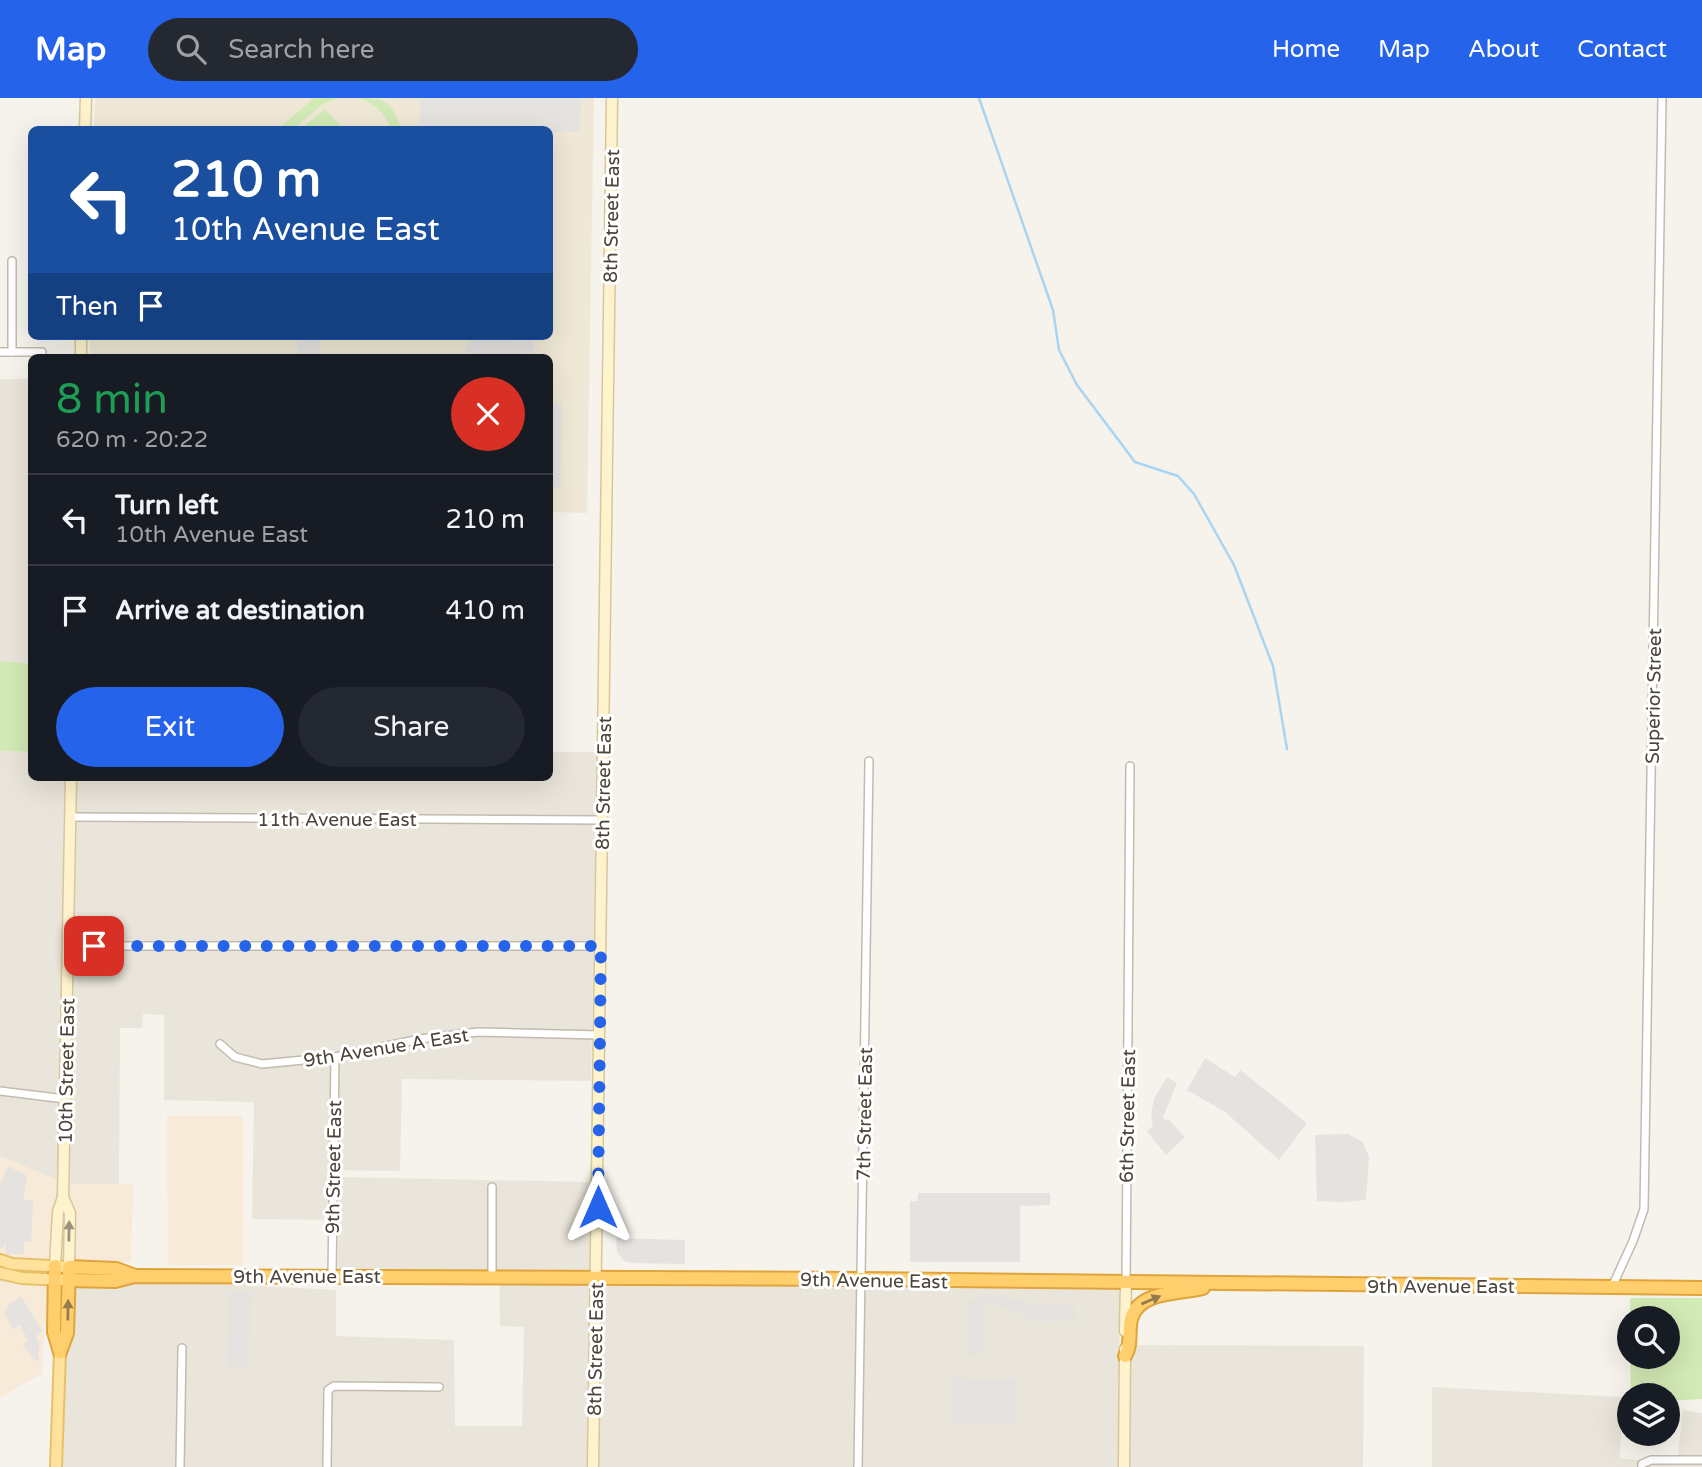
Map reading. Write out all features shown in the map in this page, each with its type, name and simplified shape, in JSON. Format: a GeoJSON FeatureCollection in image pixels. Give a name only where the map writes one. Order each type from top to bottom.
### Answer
{"type":"FeatureCollection","features":[{"type":"Feature","properties":{"kind":"highway","name":"9th Avenue East"},"geometry":{"type":"LineString","coordinates":[[62,1266],[116,1269],[135,1276]]}},
{"type":"Feature","properties":{"kind":"highway","name":"10th Street East"},"geometry":{"type":"LineString","coordinates":[[60,1353],[68,1333],[62,1266]]}},
{"type":"Feature","properties":{"kind":"highway","name":"9th Avenue East"},"geometry":{"type":"LineString","coordinates":[[62,1280],[115,1281],[135,1276],[597,1277],[1702,1288]]}},
{"type":"Feature","properties":{"kind":"highway"},"geometry":{"type":"LineString","coordinates":[[1125,1356],[1129,1349],[1131,1319],[1142,1303],[1152,1297],[1185,1293],[1217,1284]]}},
{"type":"Feature","properties":{"kind":"main road"},"geometry":{"type":"LineString","coordinates":[[85,126],[86,98]]}},
{"type":"Feature","properties":{"kind":"main road","name":"8th Street East"},"geometry":{"type":"LineString","coordinates":[[593,1467],[612,98]]}},
{"type":"Feature","properties":{"kind":"main road","name":"10th Street East"},"geometry":{"type":"LineString","coordinates":[[62,1266],[69,1213],[63,1197],[71,781]]}},
{"type":"Feature","properties":{"kind":"main road","name":"9th Avenue East"},"geometry":{"type":"LineString","coordinates":[[0,1260],[12,1264],[62,1266]]}},
{"type":"Feature","properties":{"kind":"main road","name":"9th Avenue East"},"geometry":{"type":"LineString","coordinates":[[0,1273],[22,1278],[62,1280]]}},
{"type":"Feature","properties":{"kind":"main road","name":"6th Street East"},"geometry":{"type":"LineString","coordinates":[[1124,1467],[1126,1282]]}},
{"type":"Feature","properties":{"kind":"main road","name":"10th Street East"},"geometry":{"type":"LineString","coordinates":[[56,1467],[60,1353]]}},
{"type":"Feature","properties":{"kind":"street","name":"Superior Street"},"geometry":{"type":"LineString","coordinates":[[1612,1287],[1644,1209],[1662,98]]}},
{"type":"Feature","properties":{"kind":"street"},"geometry":{"type":"LineString","coordinates":[[12,261],[12,352]]}},
{"type":"Feature","properties":{"kind":"street"},"geometry":{"type":"LineString","coordinates":[[0,352],[42,352]]}},
{"type":"Feature","properties":{"kind":"street","name":"7th Street East"},"geometry":{"type":"LineString","coordinates":[[858,1467],[869,761]]}},
{"type":"Feature","properties":{"kind":"street","name":"6th Street East"},"geometry":{"type":"LineString","coordinates":[[1126,1282],[1130,766]]}},
{"type":"Feature","properties":{"kind":"street","name":"11th Avenue East"},"geometry":{"type":"LineString","coordinates":[[71,817],[604,820]]}},
{"type":"Feature","properties":{"kind":"street"},"geometry":{"type":"LineString","coordinates":[[67,946],[601,946]]}},
{"type":"Feature","properties":{"kind":"street","name":"9th Avenue A East"},"geometry":{"type":"LineString","coordinates":[[220,1044],[235,1057],[262,1064],[335,1057],[420,1039],[478,1032],[599,1035]]}},
{"type":"Feature","properties":{"kind":"street","name":"9th Street East"},"geometry":{"type":"LineString","coordinates":[[331,1276],[335,1057]]}},
{"type":"Feature","properties":{"kind":"street"},"geometry":{"type":"LineString","coordinates":[[0,1091],[65,1099]]}},
{"type":"Feature","properties":{"kind":"street"},"geometry":{"type":"LineString","coordinates":[[492,1187],[492,1277]]}},
{"type":"Feature","properties":{"kind":"street"},"geometry":{"type":"LineString","coordinates":[[180,1467],[182,1348]]}},
{"type":"Feature","properties":{"kind":"street"},"geometry":{"type":"LineString","coordinates":[[327,1467],[328,1390],[334,1386],[439,1387]]}},
{"type":"Feature","properties":{"kind":"street"},"geometry":{"type":"LineString","coordinates":[[1642,1466],[1651,1460],[1702,1460]]}},
{"type":"Feature","properties":{"kind":"shaded area"},"geometry":{"type":"Polygon","coordinates":[[[95,98],[594,98],[587,513],[553,512],[553,354],[90,354],[90,340],[553,340],[553,126],[94,126],[95,98]]]}},
{"type":"Feature","properties":{"kind":"shaded area"},"geometry":{"type":"Polygon","coordinates":[[[420,98],[581,98],[580,132],[553,132],[553,126],[419,126],[420,98]]]}},
{"type":"Feature","properties":{"kind":"shaded area"},"geometry":{"type":"Polygon","coordinates":[[[297,340],[320,340],[320,354],[297,354],[297,340]]]}},
{"type":"Feature","properties":{"kind":"shaded area"},"geometry":{"type":"Polygon","coordinates":[[[534,340],[534,354],[468,354],[464,349],[471,341],[534,340]]]}},
{"type":"Feature","properties":{"kind":"shaded area"},"geometry":{"type":"Polygon","coordinates":[[[0,379],[28,379],[28,664],[0,661],[0,379]]]}},
{"type":"Feature","properties":{"kind":"shaded area"},"geometry":{"type":"Polygon","coordinates":[[[553,404],[562,404],[560,488],[553,488],[553,404]]]}},
{"type":"Feature","properties":{"kind":"shaded area"},"geometry":{"type":"Polygon","coordinates":[[[0,751],[28,752],[28,781],[553,781],[553,752],[597,752],[591,1081],[402,1079],[400,1171],[329,1170],[328,1220],[252,1219],[254,1102],[164,1100],[164,1015],[143,1014],[142,1028],[120,1028],[119,1184],[76,1185],[75,1284],[222,1284],[336,1290],[336,1336],[454,1340],[455,1426],[522,1426],[524,1327],[500,1326],[499,1271],[338,1271],[339,1177],[591,1182],[592,1286],[856,1283],[1125,1287],[1119,1345],[1364,1346],[1363,1467],[61,1467],[66,1184],[0,1156],[0,751]]]}},
{"type":"Feature","properties":{"kind":"shaded area"},"geometry":{"type":"Polygon","coordinates":[[[1205,1058],[1235,1077],[1240,1070],[1307,1123],[1279,1160],[1224,1111],[1187,1090],[1205,1058]]]}},
{"type":"Feature","properties":{"kind":"shaded area"},"geometry":{"type":"Polygon","coordinates":[[[1167,1077],[1177,1083],[1163,1117],[1185,1137],[1166,1155],[1147,1131],[1153,1126],[1151,1115],[1154,1099],[1167,1077]]]}},
{"type":"Feature","properties":{"kind":"shaded area"},"geometry":{"type":"Polygon","coordinates":[[[167,1116],[243,1116],[243,1265],[168,1265],[167,1116]]]}},
{"type":"Feature","properties":{"kind":"shaded area"},"geometry":{"type":"Polygon","coordinates":[[[1348,1134],[1363,1142],[1369,1157],[1366,1200],[1317,1201],[1315,1135],[1348,1134]]]}},
{"type":"Feature","properties":{"kind":"shaded area"},"geometry":{"type":"Polygon","coordinates":[[[0,1156],[66,1184],[133,1184],[131,1262],[65,1262],[64,1325],[44,1325],[42,1374],[0,1397],[0,1156]]]}},
{"type":"Feature","properties":{"kind":"shaded area"},"geometry":{"type":"Polygon","coordinates":[[[8,1166],[27,1176],[23,1200],[33,1200],[31,1242],[24,1242],[24,1254],[6,1254],[6,1243],[2,1249],[0,1247],[0,1185],[8,1166]]]}},
{"type":"Feature","properties":{"kind":"shaded area"},"geometry":{"type":"Polygon","coordinates":[[[918,1193],[1050,1193],[1050,1205],[1020,1206],[1020,1262],[910,1262],[910,1201],[918,1201],[918,1193]]]}},
{"type":"Feature","properties":{"kind":"shaded area"},"geometry":{"type":"Polygon","coordinates":[[[616,1238],[685,1240],[685,1264],[624,1261],[617,1252],[616,1238]]]}},
{"type":"Feature","properties":{"kind":"shaded area"},"geometry":{"type":"Polygon","coordinates":[[[229,1293],[251,1293],[249,1368],[227,1367],[229,1293]]]}},
{"type":"Feature","properties":{"kind":"shaded area"},"geometry":{"type":"Polygon","coordinates":[[[977,1295],[1012,1298],[1033,1305],[1075,1305],[1075,1321],[1037,1322],[1000,1305],[982,1305],[983,1354],[968,1355],[966,1301],[976,1301],[977,1295]]]}},
{"type":"Feature","properties":{"kind":"shaded area"},"geometry":{"type":"Polygon","coordinates":[[[21,1296],[42,1331],[36,1337],[39,1360],[35,1361],[23,1345],[28,1340],[20,1325],[13,1329],[4,1312],[9,1309],[7,1306],[21,1296]]]}},
{"type":"Feature","properties":{"kind":"shaded area"},"geometry":{"type":"Polygon","coordinates":[[[952,1378],[1017,1379],[1016,1424],[951,1423],[952,1378]]]}},
{"type":"Feature","properties":{"kind":"shaded area"},"geometry":{"type":"Polygon","coordinates":[[[1432,1387],[1617,1397],[1617,1446],[1620,1446],[1620,1458],[1636,1460],[1677,1462],[1683,1410],[1702,1413],[1702,1467],[1432,1467],[1432,1387]]]}},
{"type":"Feature","properties":{"kind":"green space"},"geometry":{"type":"Polygon","coordinates":[[[314,98],[337,98],[322,105],[297,126],[281,126],[314,98]]]}},
{"type":"Feature","properties":{"kind":"green space"},"geometry":{"type":"Polygon","coordinates":[[[358,98],[382,100],[387,103],[400,126],[390,126],[378,109],[358,98]]]}},
{"type":"Feature","properties":{"kind":"green space"},"geometry":{"type":"Polygon","coordinates":[[[325,109],[340,126],[305,126],[325,109]]]}},
{"type":"Feature","properties":{"kind":"green space"},"geometry":{"type":"Polygon","coordinates":[[[0,661],[28,664],[28,752],[0,751],[0,661]]]}},
{"type":"Feature","properties":{"kind":"green space"},"geometry":{"type":"Polygon","coordinates":[[[1630,1298],[1702,1298],[1702,1399],[1680,1400],[1680,1383],[1631,1383],[1630,1369],[1680,1369],[1680,1306],[1630,1306],[1630,1298]]]}},
{"type":"Feature","properties":{"kind":"waterway"},"geometry":{"type":"LineString","coordinates":[[979,98],[1053,310],[1059,350],[1077,385],[1135,462],[1178,476],[1194,494],[1234,565],[1273,666],[1287,749]]}},
{"type":"Feature","properties":{"kind":"route"},"geometry":{"type":"LineString","coordinates":[[94,946],[601,946],[598,1207]]}}]}
